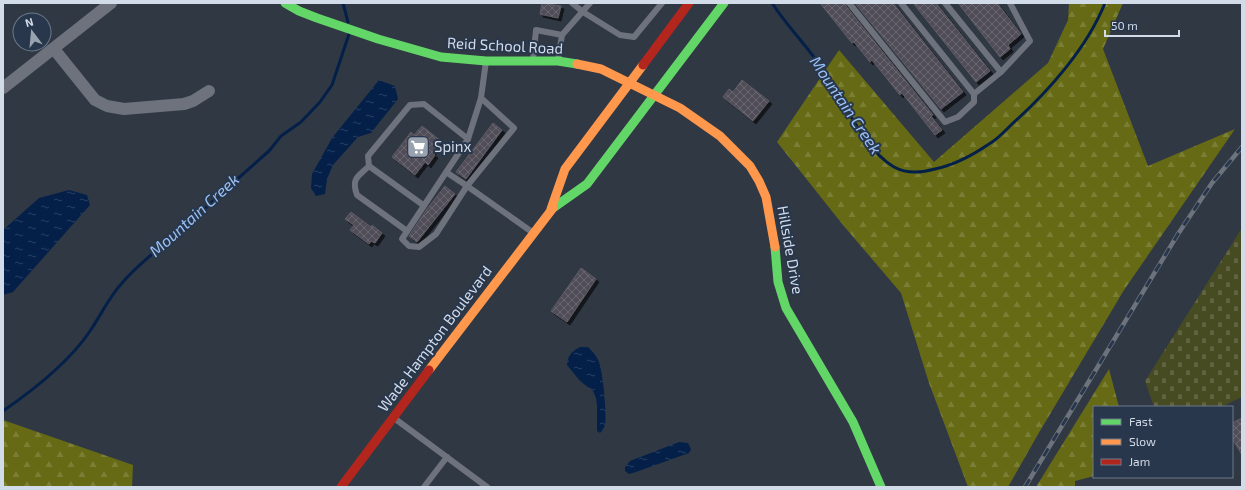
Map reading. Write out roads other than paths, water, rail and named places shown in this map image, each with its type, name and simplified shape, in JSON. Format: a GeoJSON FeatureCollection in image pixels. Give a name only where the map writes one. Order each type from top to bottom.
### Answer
{"type":"FeatureCollection","features":[{"type":"Feature","properties":{"kind":"main road","name":"Reid School Road"},"geometry":{"type":"LineString","coordinates":[[285,3],[299,11],[318,18],[440,57],[458,60],[533,60],[581,64],[601,69],[654,95]]}},
{"type":"Feature","properties":{"kind":"main road","name":"Wade Hampton Boulevard"},"geometry":{"type":"LineString","coordinates":[[342,487],[393,417],[533,233],[552,209],[587,184],[724,3]]}},
{"type":"Feature","properties":{"kind":"main road","name":"Wade Hampton Boulevard"},"geometry":{"type":"LineString","coordinates":[[552,209],[565,169],[687,4]]}},
{"type":"Feature","properties":{"kind":"main road","name":"Hillside Drive"},"geometry":{"type":"LineString","coordinates":[[654,95],[680,108],[720,136],[750,166],[759,181],[766,197],[771,220],[775,242],[778,282],[783,300],[791,317],[853,422],[881,487]]}},
{"type":"Feature","properties":{"kind":"street"},"geometry":{"type":"LineString","coordinates":[[3,88],[111,3]]}},
{"type":"Feature","properties":{"kind":"street"},"geometry":{"type":"LineString","coordinates":[[54,49],[95,100],[114,108],[124,109],[184,104],[193,101],[209,91]]}},
{"type":"Feature","properties":{"kind":"lane"},"geometry":{"type":"LineString","coordinates":[[572,3],[583,12],[620,35],[634,37],[662,3]]}},
{"type":"Feature","properties":{"kind":"lane"},"geometry":{"type":"LineString","coordinates":[[558,61],[562,34],[590,3]]}},
{"type":"Feature","properties":{"kind":"lane"},"geometry":{"type":"LineString","coordinates":[[849,3],[945,122],[958,117],[974,102],[974,94],[901,3]]}},
{"type":"Feature","properties":{"kind":"lane"},"geometry":{"type":"LineString","coordinates":[[945,3],[1000,72]]}},
{"type":"Feature","properties":{"kind":"lane"},"geometry":{"type":"LineString","coordinates":[[974,94],[1000,72],[1030,41],[1010,3]]}},
{"type":"Feature","properties":{"kind":"lane"},"geometry":{"type":"LineString","coordinates":[[533,60],[536,30],[562,34]]}},
{"type":"Feature","properties":{"kind":"lane"},"geometry":{"type":"LineString","coordinates":[[481,98],[514,128],[467,186],[436,234],[419,247],[409,246],[402,238],[468,139],[481,98],[486,61]]}},
{"type":"Feature","properties":{"kind":"lane"},"geometry":{"type":"LineString","coordinates":[[424,206],[369,166],[368,156],[410,105],[424,104],[468,139]]}},
{"type":"Feature","properties":{"kind":"lane"},"geometry":{"type":"LineString","coordinates":[[369,166],[354,181],[357,195],[406,231]]}},
{"type":"Feature","properties":{"kind":"lane"},"geometry":{"type":"LineString","coordinates":[[446,172],[533,233]]}},
{"type":"Feature","properties":{"kind":"lane"},"geometry":{"type":"LineString","coordinates":[[393,417],[447,458],[477,484],[486,487]]}},
{"type":"Feature","properties":{"kind":"lane"},"geometry":{"type":"LineString","coordinates":[[424,487],[447,458]]}},
{"type":"Feature","properties":{"kind":"water"},"geometry":{"type":"Polygon","coordinates":[[[379,80],[395,86],[398,99],[371,133],[358,137],[333,165],[327,179],[325,194],[316,196],[311,188],[312,174],[332,138],[379,80]]]}},
{"type":"Feature","properties":{"kind":"water"},"geometry":{"type":"Polygon","coordinates":[[[69,190],[87,195],[90,205],[13,292],[3,295],[3,230],[39,198],[69,190]]]}},
{"type":"Feature","properties":{"kind":"water"},"geometry":{"type":"Polygon","coordinates":[[[580,347],[588,347],[599,362],[602,375],[605,412],[605,426],[600,433],[597,431],[597,405],[593,391],[580,381],[567,365],[570,354],[580,347]]]}},
{"type":"Feature","properties":{"kind":"water"},"geometry":{"type":"Polygon","coordinates":[[[679,442],[688,443],[691,449],[689,453],[629,474],[625,471],[625,467],[630,461],[679,442]]]}},
{"type":"Feature","properties":{"kind":"waterway","name":"Mountain Creek"},"geometry":{"type":"LineString","coordinates":[[343,3],[348,22]]}},
{"type":"Feature","properties":{"kind":"waterway","name":"Mountain Creek"},"geometry":{"type":"LineString","coordinates":[[772,3],[822,68],[854,122],[873,148],[883,159],[894,167],[904,171],[914,172],[930,170],[956,162],[976,152],[998,137],[1039,98],[1077,53],[1097,20],[1105,3]]}},
{"type":"Feature","properties":{"kind":"waterway","name":"Mountain Creek"},"geometry":{"type":"LineString","coordinates":[[3,411],[50,375],[72,353],[90,331],[117,288],[150,255],[181,230],[269,151],[281,136],[301,122],[320,102],[332,85],[349,34]]}},
{"type":"Feature","properties":{"kind":"railway"},"geometry":{"type":"LineString","coordinates":[[1025,487],[1178,234],[1212,183],[1242,147]]}},
{"type":"Feature","properties":{"kind":"place","name":"Spinx"},"geometry":{"type":"Point","coordinates":[418,147]}}]}
